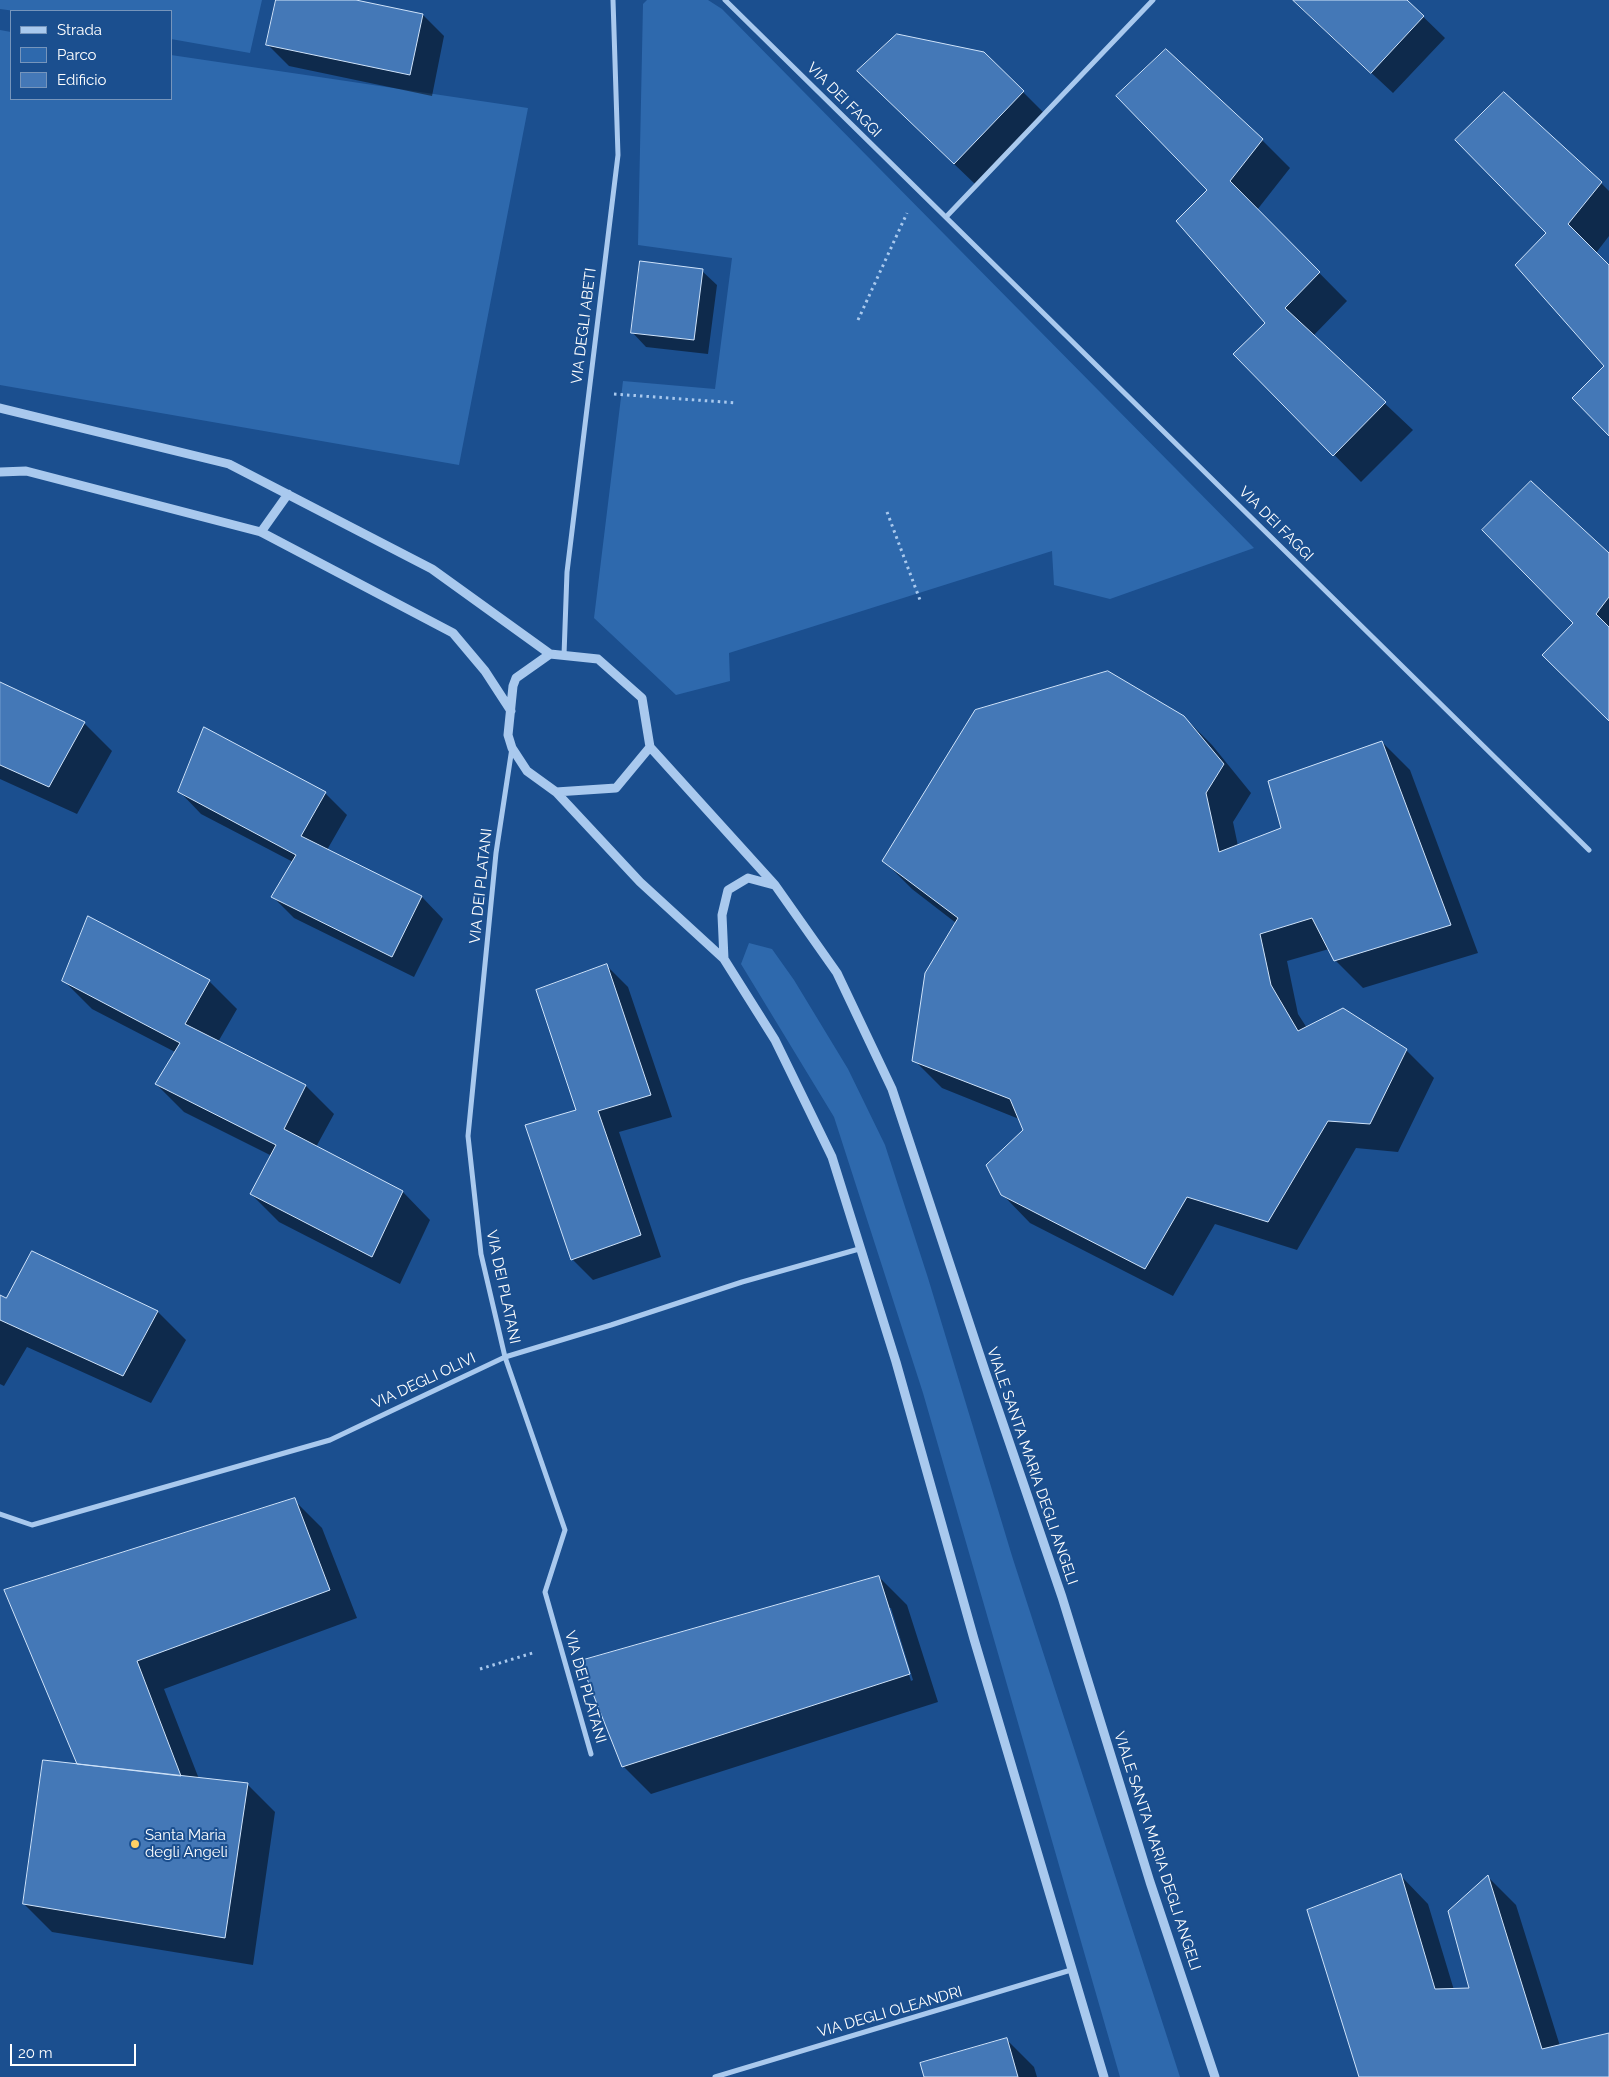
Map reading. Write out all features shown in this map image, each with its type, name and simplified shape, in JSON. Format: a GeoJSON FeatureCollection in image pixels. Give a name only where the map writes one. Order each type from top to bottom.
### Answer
{"type":"FeatureCollection","features":[{"type":"Feature","properties":{"kind":"street","name":"VIA DEGLI ABETI"},"geometry":{"type":"LineString","coordinates":[[564,656],[567,572],[618,155],[613,0]]}},
{"type":"Feature","properties":{"kind":"street","name":"VIA DEI FAGGI"},"geometry":{"type":"LineString","coordinates":[[725,0],[1589,850]]}},
{"type":"Feature","properties":{"kind":"street"},"geometry":{"type":"LineString","coordinates":[[946,217],[1153,0]]}},
{"type":"Feature","properties":{"kind":"street"},"geometry":{"type":"LineString","coordinates":[[0,408],[229,464],[432,569],[550,654],[598,659],[642,698],[650,747],[616,788],[556,792]]}},
{"type":"Feature","properties":{"kind":"street"},"geometry":{"type":"LineString","coordinates":[[0,472],[26,471],[261,532],[453,632],[485,671],[511,711]]}},
{"type":"Feature","properties":{"kind":"street"},"geometry":{"type":"LineString","coordinates":[[261,532],[288,494]]}},
{"type":"Feature","properties":{"kind":"street"},"geometry":{"type":"LineString","coordinates":[[550,654],[516,678],[513,686],[508,735],[512,748],[527,771],[556,792],[640,882],[724,959],[775,1040],[832,1157],[859,1249],[896,1362],[1071,1970],[1104,2077]]}},
{"type":"Feature","properties":{"kind":"street","name":"VIALE SANTA MARIA DEGLI ANGELI"},"geometry":{"type":"LineString","coordinates":[[650,747],[775,885],[837,973],[892,1089],[1062,1597],[1147,1872],[1215,2077]]}},
{"type":"Feature","properties":{"kind":"street","name":"VIA DEI PLATANI"},"geometry":{"type":"LineString","coordinates":[[512,748],[496,853],[468,1136],[481,1254],[505,1357],[565,1530],[545,1592],[591,1754]]}},
{"type":"Feature","properties":{"kind":"street"},"geometry":{"type":"LineString","coordinates":[[724,959],[722,915],[728,890],[748,878],[775,885]]}},
{"type":"Feature","properties":{"kind":"street","name":"VIA DEGLI OLIVI"},"geometry":{"type":"LineString","coordinates":[[0,1514],[32,1525],[330,1440],[505,1357],[612,1325],[742,1282],[859,1249]]}},
{"type":"Feature","properties":{"kind":"street","name":"VIA DEGLI OLEANDRI"},"geometry":{"type":"LineString","coordinates":[[715,2077],[1071,1970]]}},
{"type":"Feature","properties":{"kind":"path"},"geometry":{"type":"LineString","coordinates":[[858,320],[918,190]]}},
{"type":"Feature","properties":{"kind":"path"},"geometry":{"type":"LineString","coordinates":[[588,393],[737,402]]}},
{"type":"Feature","properties":{"kind":"path"},"geometry":{"type":"LineString","coordinates":[[887,512],[920,600]]}},
{"type":"Feature","properties":{"kind":"path"},"geometry":{"type":"LineString","coordinates":[[480,1669],[544,1650]]}},
{"type":"Feature","properties":{"kind":"green space"},"geometry":{"type":"Polygon","coordinates":[[[0,0],[262,0],[250,53],[172,39],[172,10],[0,9],[0,0]]]}},
{"type":"Feature","properties":{"kind":"green space"},"geometry":{"type":"Polygon","coordinates":[[[647,0],[708,0],[722,9],[1254,548],[1110,599],[1054,585],[1052,551],[729,653],[730,681],[676,695],[594,618],[623,381],[715,389],[732,258],[638,245],[643,4],[647,0]]]}},
{"type":"Feature","properties":{"kind":"green space"},"geometry":{"type":"Polygon","coordinates":[[[0,30],[10,32],[10,100],[172,100],[172,55],[528,108],[459,465],[0,385],[0,30]]]}},
{"type":"Feature","properties":{"kind":"green space"},"geometry":{"type":"Polygon","coordinates":[[[749,943],[772,949],[794,980],[848,1069],[885,1145],[928,1278],[1012,1556],[1180,2077],[1120,2077],[923,1393],[834,1117],[741,964],[749,943]]]}},
{"type":"Feature","properties":{"kind":"building"},"geometry":{"type":"Polygon","coordinates":[[[276,0],[356,0],[423,14],[410,75],[266,45],[276,0]]]}},
{"type":"Feature","properties":{"kind":"building"},"geometry":{"type":"Polygon","coordinates":[[[1293,0],[1407,0],[1424,16],[1371,73],[1293,0]]]}},
{"type":"Feature","properties":{"kind":"building"},"geometry":{"type":"Polygon","coordinates":[[[897,34],[984,52],[1024,91],[954,164],[857,71],[897,34]]]}},
{"type":"Feature","properties":{"kind":"building"},"geometry":{"type":"Polygon","coordinates":[[[1166,49],[1263,139],[1230,181],[1320,272],[1285,308],[1386,402],[1333,456],[1233,354],[1265,323],[1176,221],[1207,190],[1116,96],[1166,49]]]}},
{"type":"Feature","properties":{"kind":"building"},"geometry":{"type":"Polygon","coordinates":[[[1504,92],[1602,182],[1568,224],[1609,265],[1609,436],[1572,398],[1604,366],[1515,265],[1546,233],[1455,140],[1504,92]]]}},
{"type":"Feature","properties":{"kind":"building"},"geometry":{"type":"Polygon","coordinates":[[[640,261],[703,269],[694,340],[631,333],[640,261]]]}},
{"type":"Feature","properties":{"kind":"building"},"geometry":{"type":"Polygon","coordinates":[[[1531,481],[1609,553],[1609,597],[1596,614],[1609,627],[1609,721],[1542,655],[1573,623],[1482,530],[1531,481]]]}},
{"type":"Feature","properties":{"kind":"building"},"geometry":{"type":"Polygon","coordinates":[[[1108,671],[1184,716],[1224,764],[1206,793],[1219,852],[1281,828],[1268,781],[1382,741],[1451,925],[1334,961],[1312,918],[1260,934],[1271,985],[1298,1031],[1343,1008],[1407,1049],[1370,1124],[1328,1121],[1268,1222],[1187,1197],[1145,1269],[1001,1195],[986,1165],[1023,1130],[1010,1099],[912,1061],[925,973],[958,918],[882,861],[975,710],[1108,671]]]}},
{"type":"Feature","properties":{"kind":"building"},"geometry":{"type":"Polygon","coordinates":[[[0,682],[85,722],[49,787],[0,765],[0,682]]]}},
{"type":"Feature","properties":{"kind":"building"},"geometry":{"type":"Polygon","coordinates":[[[204,727],[326,792],[301,836],[422,896],[392,957],[271,897],[296,855],[178,792],[204,727]]]}},
{"type":"Feature","properties":{"kind":"building"},"geometry":{"type":"Polygon","coordinates":[[[88,916],[210,980],[185,1024],[306,1085],[284,1129],[403,1191],[372,1257],[250,1194],[276,1145],[155,1084],[180,1043],[62,981],[88,916]]]}},
{"type":"Feature","properties":{"kind":"building"},"geometry":{"type":"Polygon","coordinates":[[[607,964],[651,1095],[598,1111],[641,1235],[571,1260],[525,1125],[576,1110],[536,990],[607,964]]]}},
{"type":"Feature","properties":{"kind":"building"},"geometry":{"type":"Polygon","coordinates":[[[32,1251],[158,1311],[123,1376],[0,1320],[0,1295],[6,1298],[32,1251]]]}},
{"type":"Feature","properties":{"kind":"building"},"geometry":{"type":"Polygon","coordinates":[[[295,1498],[330,1590],[137,1661],[181,1776],[77,1764],[4,1590],[295,1498]]]}},
{"type":"Feature","properties":{"kind":"building"},"geometry":{"type":"Polygon","coordinates":[[[879,1576],[910,1674],[622,1767],[580,1661],[879,1576]]]}},
{"type":"Feature","properties":{"kind":"building","name":"Santa Maria degli Angeli"},"geometry":{"type":"Polygon","coordinates":[[[43,1760],[248,1783],[225,1938],[23,1904],[43,1760]]]}},
{"type":"Feature","properties":{"kind":"building"},"geometry":{"type":"Polygon","coordinates":[[[1401,1874],[1435,1989],[1469,1988],[1448,1911],[1488,1875],[1542,2049],[1609,2033],[1609,2077],[1359,2077],[1307,1910],[1401,1874]]]}},
{"type":"Feature","properties":{"kind":"building"},"geometry":{"type":"Polygon","coordinates":[[[1007,2038],[1018,2077],[924,2077],[920,2063],[1007,2038]]]}},
{"type":"Feature","properties":{"kind":"place","name":"Santa Maria degli Angeli"},"geometry":{"type":"Point","coordinates":[135,1844]}}]}
